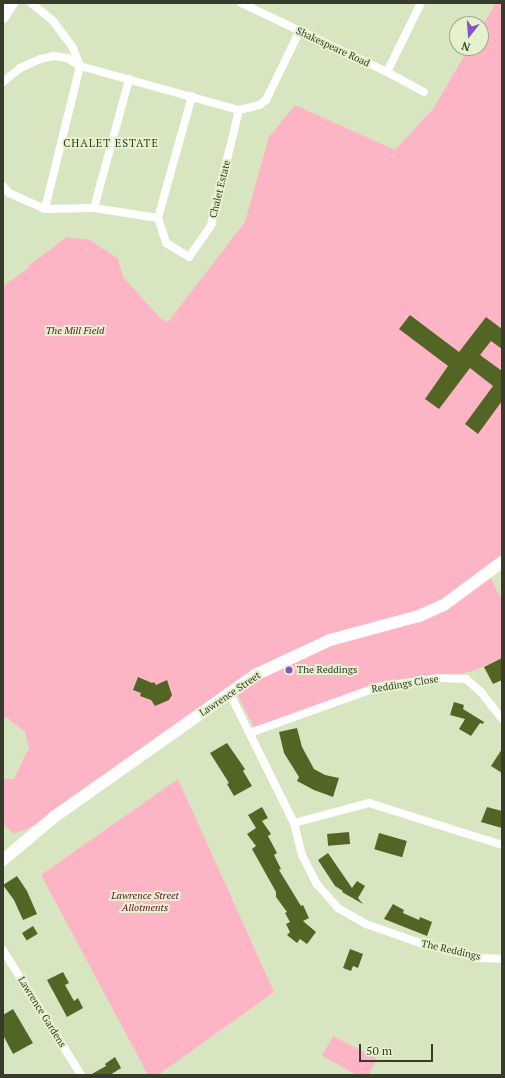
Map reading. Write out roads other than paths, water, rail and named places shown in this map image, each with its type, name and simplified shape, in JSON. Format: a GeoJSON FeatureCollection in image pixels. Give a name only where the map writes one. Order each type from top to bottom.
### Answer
{"type":"FeatureCollection","features":[{"type":"Feature","properties":{"kind":"street"},"geometry":{"type":"LineString","coordinates":[[3,17],[12,3]]}},
{"type":"Feature","properties":{"kind":"street"},"geometry":{"type":"LineString","coordinates":[[31,3],[53,21],[73,48],[80,66],[45,209]]}},
{"type":"Feature","properties":{"kind":"street","name":"Shakespeare Road"},"geometry":{"type":"LineString","coordinates":[[241,3],[299,32],[387,72],[424,92]]}},
{"type":"Feature","properties":{"kind":"street"},"geometry":{"type":"LineString","coordinates":[[387,72],[421,3]]}},
{"type":"Feature","properties":{"kind":"street"},"geometry":{"type":"LineString","coordinates":[[3,82],[20,68],[40,59],[54,56],[67,58],[80,66],[239,110],[259,105],[266,100],[299,32]]}},
{"type":"Feature","properties":{"kind":"street"},"geometry":{"type":"LineString","coordinates":[[94,208],[130,79]]}},
{"type":"Feature","properties":{"kind":"street"},"geometry":{"type":"LineString","coordinates":[[3,186],[9,193],[45,209],[94,208],[158,218],[192,96]]}},
{"type":"Feature","properties":{"kind":"street","name":"Chalet Estate"},"geometry":{"type":"LineString","coordinates":[[158,218],[166,243],[189,257],[211,225],[239,110]]}},
{"type":"Feature","properties":{"kind":"street","name":"Lawrence Street"},"geometry":{"type":"LineString","coordinates":[[3,860],[54,817],[255,675],[330,640],[419,616],[444,605],[502,562]]}},
{"type":"Feature","properties":{"kind":"street","name":"Reddings Close"},"geometry":{"type":"LineString","coordinates":[[250,733],[378,687],[439,678],[466,679],[481,692],[502,719]]}},
{"type":"Feature","properties":{"kind":"street","name":"The Reddings"},"geometry":{"type":"LineString","coordinates":[[230,694],[294,823],[302,855],[316,884],[338,908],[366,924],[426,945],[478,958],[502,958]]}},
{"type":"Feature","properties":{"kind":"street"},"geometry":{"type":"LineString","coordinates":[[294,823],[369,803],[502,845]]}},
{"type":"Feature","properties":{"kind":"street","name":"Lawrence Gardens"},"geometry":{"type":"LineString","coordinates":[[3,950],[81,1075]]}},
{"type":"Feature","properties":{"kind":"place","name":"The Reddings"},"geometry":{"type":"Point","coordinates":[289,670]}},
{"type":"Feature","properties":{"kind":"district","name":"CHALET ESTATE"},"geometry":{"type":"Point","coordinates":[111,143]}},
{"type":"Feature","properties":{"kind":"park label","name":"The Mill Field"},"geometry":{"type":"Point","coordinates":[75,331]}},
{"type":"Feature","properties":{"kind":"park label","name":"Lawrence Street Allotments"},"geometry":{"type":"Point","coordinates":[145,900]}}]}
